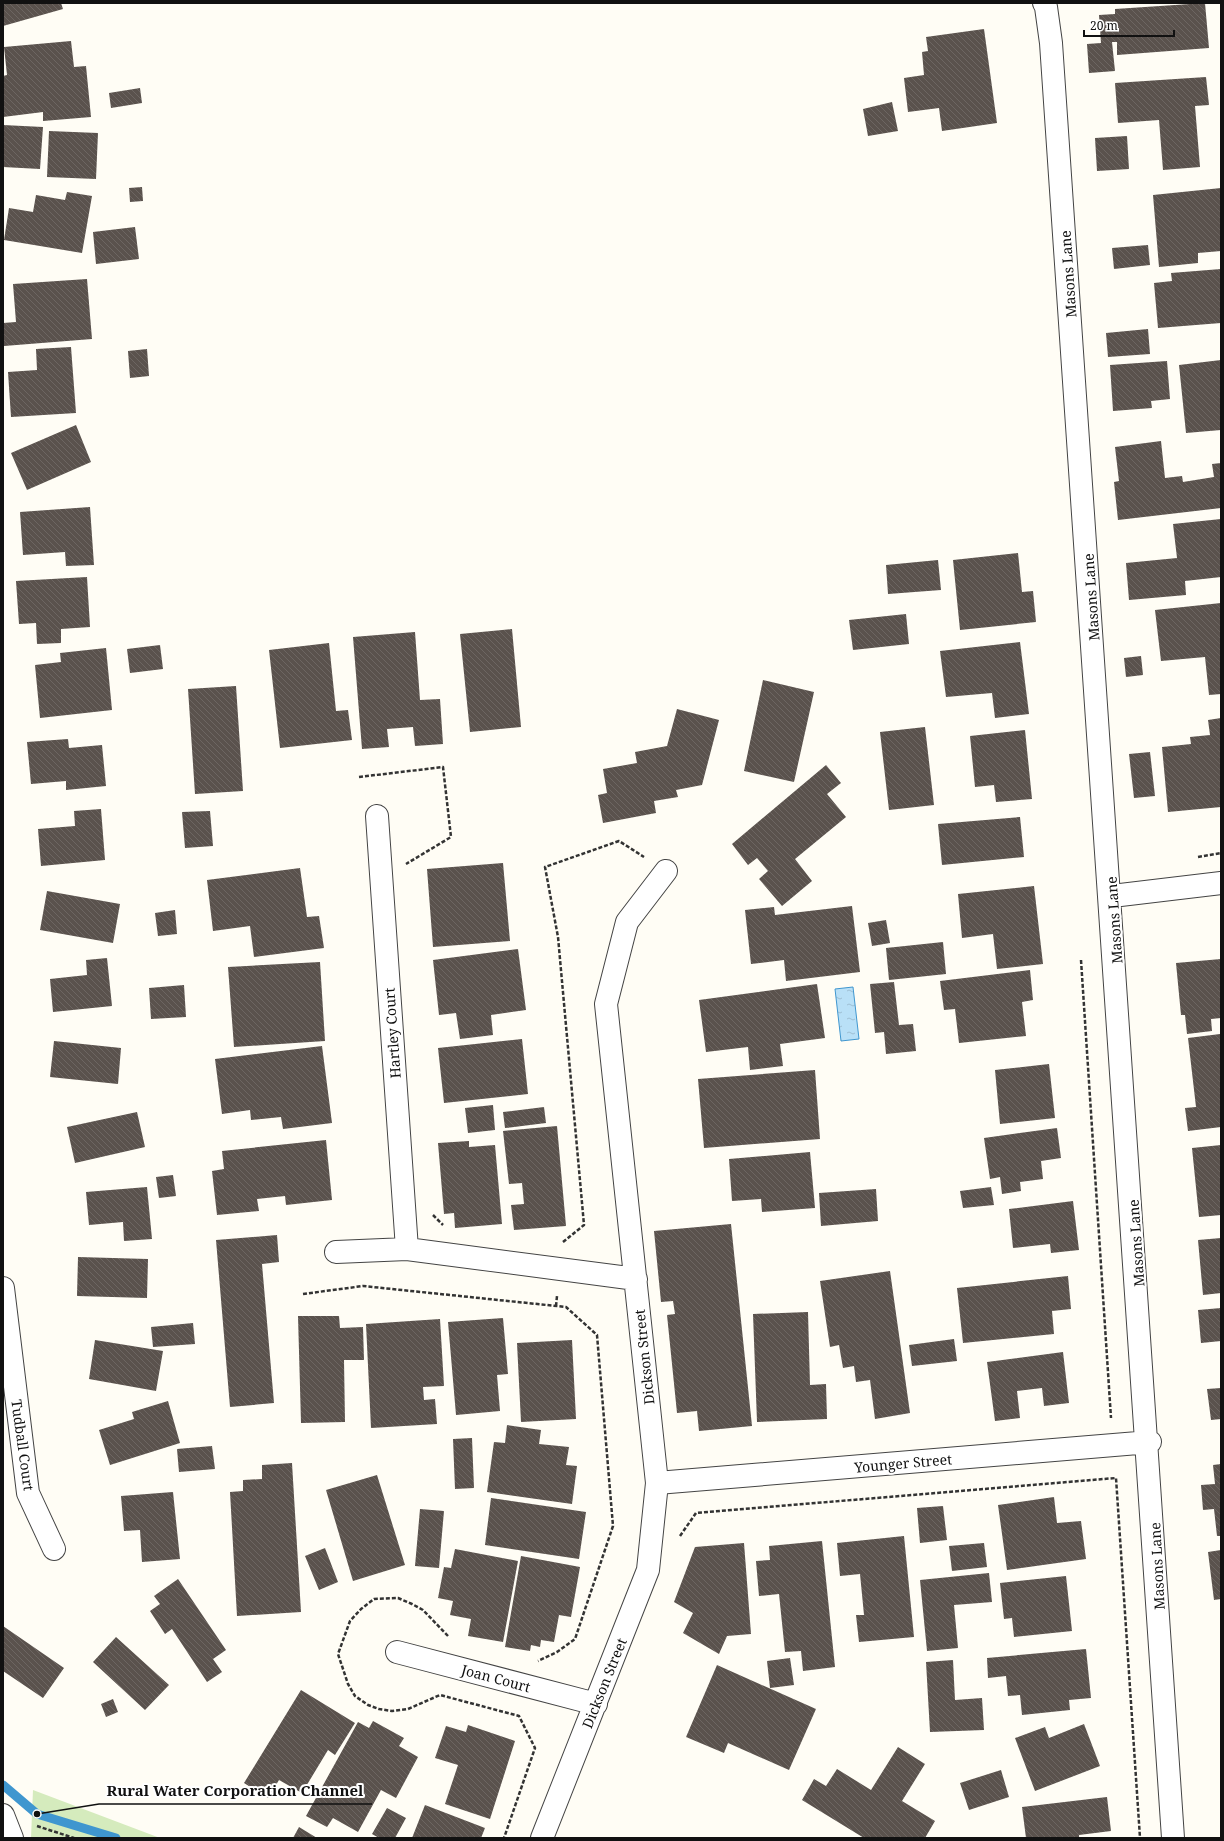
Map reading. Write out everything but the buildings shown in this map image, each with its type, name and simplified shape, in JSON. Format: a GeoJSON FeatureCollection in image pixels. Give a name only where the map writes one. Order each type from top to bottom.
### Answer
{"type":"FeatureCollection","features":[{"type":"Feature","properties":{"kind":"street","name":"Masons Lane"},"geometry":{"type":"LineString","coordinates":[[1044,3],[1046,7],[1051,44],[1112,896],[1150,1442],[1173,1838]]}},
{"type":"Feature","properties":{"kind":"street","name":"Hartley Court"},"geometry":{"type":"LineString","coordinates":[[377,816],[407,1249]]}},
{"type":"Feature","properties":{"kind":"street","name":"Dickson Street"},"geometry":{"type":"LineString","coordinates":[[542,1838],[648,1570],[657,1483],[606,1004],[627,922],[666,871]]}},
{"type":"Feature","properties":{"kind":"street"},"geometry":{"type":"LineString","coordinates":[[1112,896],[1221,883]]}},
{"type":"Feature","properties":{"kind":"street"},"geometry":{"type":"LineString","coordinates":[[336,1252],[407,1249],[636,1279]]}},
{"type":"Feature","properties":{"kind":"street","name":"Tudball Court"},"geometry":{"type":"LineString","coordinates":[[3,1288],[28,1493],[54,1549]]}},
{"type":"Feature","properties":{"kind":"street","name":"Younger Street"},"geometry":{"type":"LineString","coordinates":[[657,1483],[1150,1442]]}},
{"type":"Feature","properties":{"kind":"street","name":"Joan Court"},"geometry":{"type":"LineString","coordinates":[[397,1652],[596,1704]]}},
{"type":"Feature","properties":{"kind":"street"},"geometry":{"type":"LineString","coordinates":[[3,1815],[12,1838]]}},
{"type":"Feature","properties":{"kind":"path"},"geometry":{"type":"LineString","coordinates":[[360,777],[443,767],[451,837],[405,865]]}},
{"type":"Feature","properties":{"kind":"path"},"geometry":{"type":"LineString","coordinates":[[558,1245],[584,1225],[558,937],[546,867],[619,841],[666,871]]}},
{"type":"Feature","properties":{"kind":"path"},"geometry":{"type":"LineString","coordinates":[[1081,960],[1112,1445],[1116,1478],[1140,1838]]}},
{"type":"Feature","properties":{"kind":"path"},"geometry":{"type":"LineString","coordinates":[[431,1214],[446,1228]]}},
{"type":"Feature","properties":{"kind":"path"},"geometry":{"type":"LineString","coordinates":[[303,1294],[363,1286],[566,1307],[598,1336],[613,1526],[575,1639],[557,1652],[536,1662]]}},
{"type":"Feature","properties":{"kind":"path"},"geometry":{"type":"LineString","coordinates":[[678,1539],[696,1513],[1116,1478]]}},
{"type":"Feature","properties":{"kind":"path"},"geometry":{"type":"LineString","coordinates":[[452,1639],[423,1610],[412,1604],[398,1598],[374,1599],[361,1609],[350,1621],[338,1654],[348,1684],[355,1696],[368,1705],[379,1709],[392,1711],[408,1709],[440,1695],[519,1716],[535,1748],[504,1838]]}},
{"type":"Feature","properties":{"kind":"path"},"geometry":{"type":"LineString","coordinates":[[3,1815],[74,1838]]}},
{"type":"Feature","properties":{"kind":"green space"},"geometry":{"type":"Polygon","coordinates":[[[33,1790],[160,1838],[31,1838],[33,1790]]]}},
{"type":"Feature","properties":{"kind":"water"},"geometry":{"type":"Polygon","coordinates":[[[853,987],[859,1039],[841,1041],[835,989],[853,987]]]}},
{"type":"Feature","properties":{"kind":"waterway"},"geometry":{"type":"LineString","coordinates":[[3,1785],[37,1814],[116,1838]]}},
{"type":"Feature","properties":{"kind":"place","name":"Rural Water Corporation Channel"},"geometry":{"type":"Point","coordinates":[37,1814]}}]}
